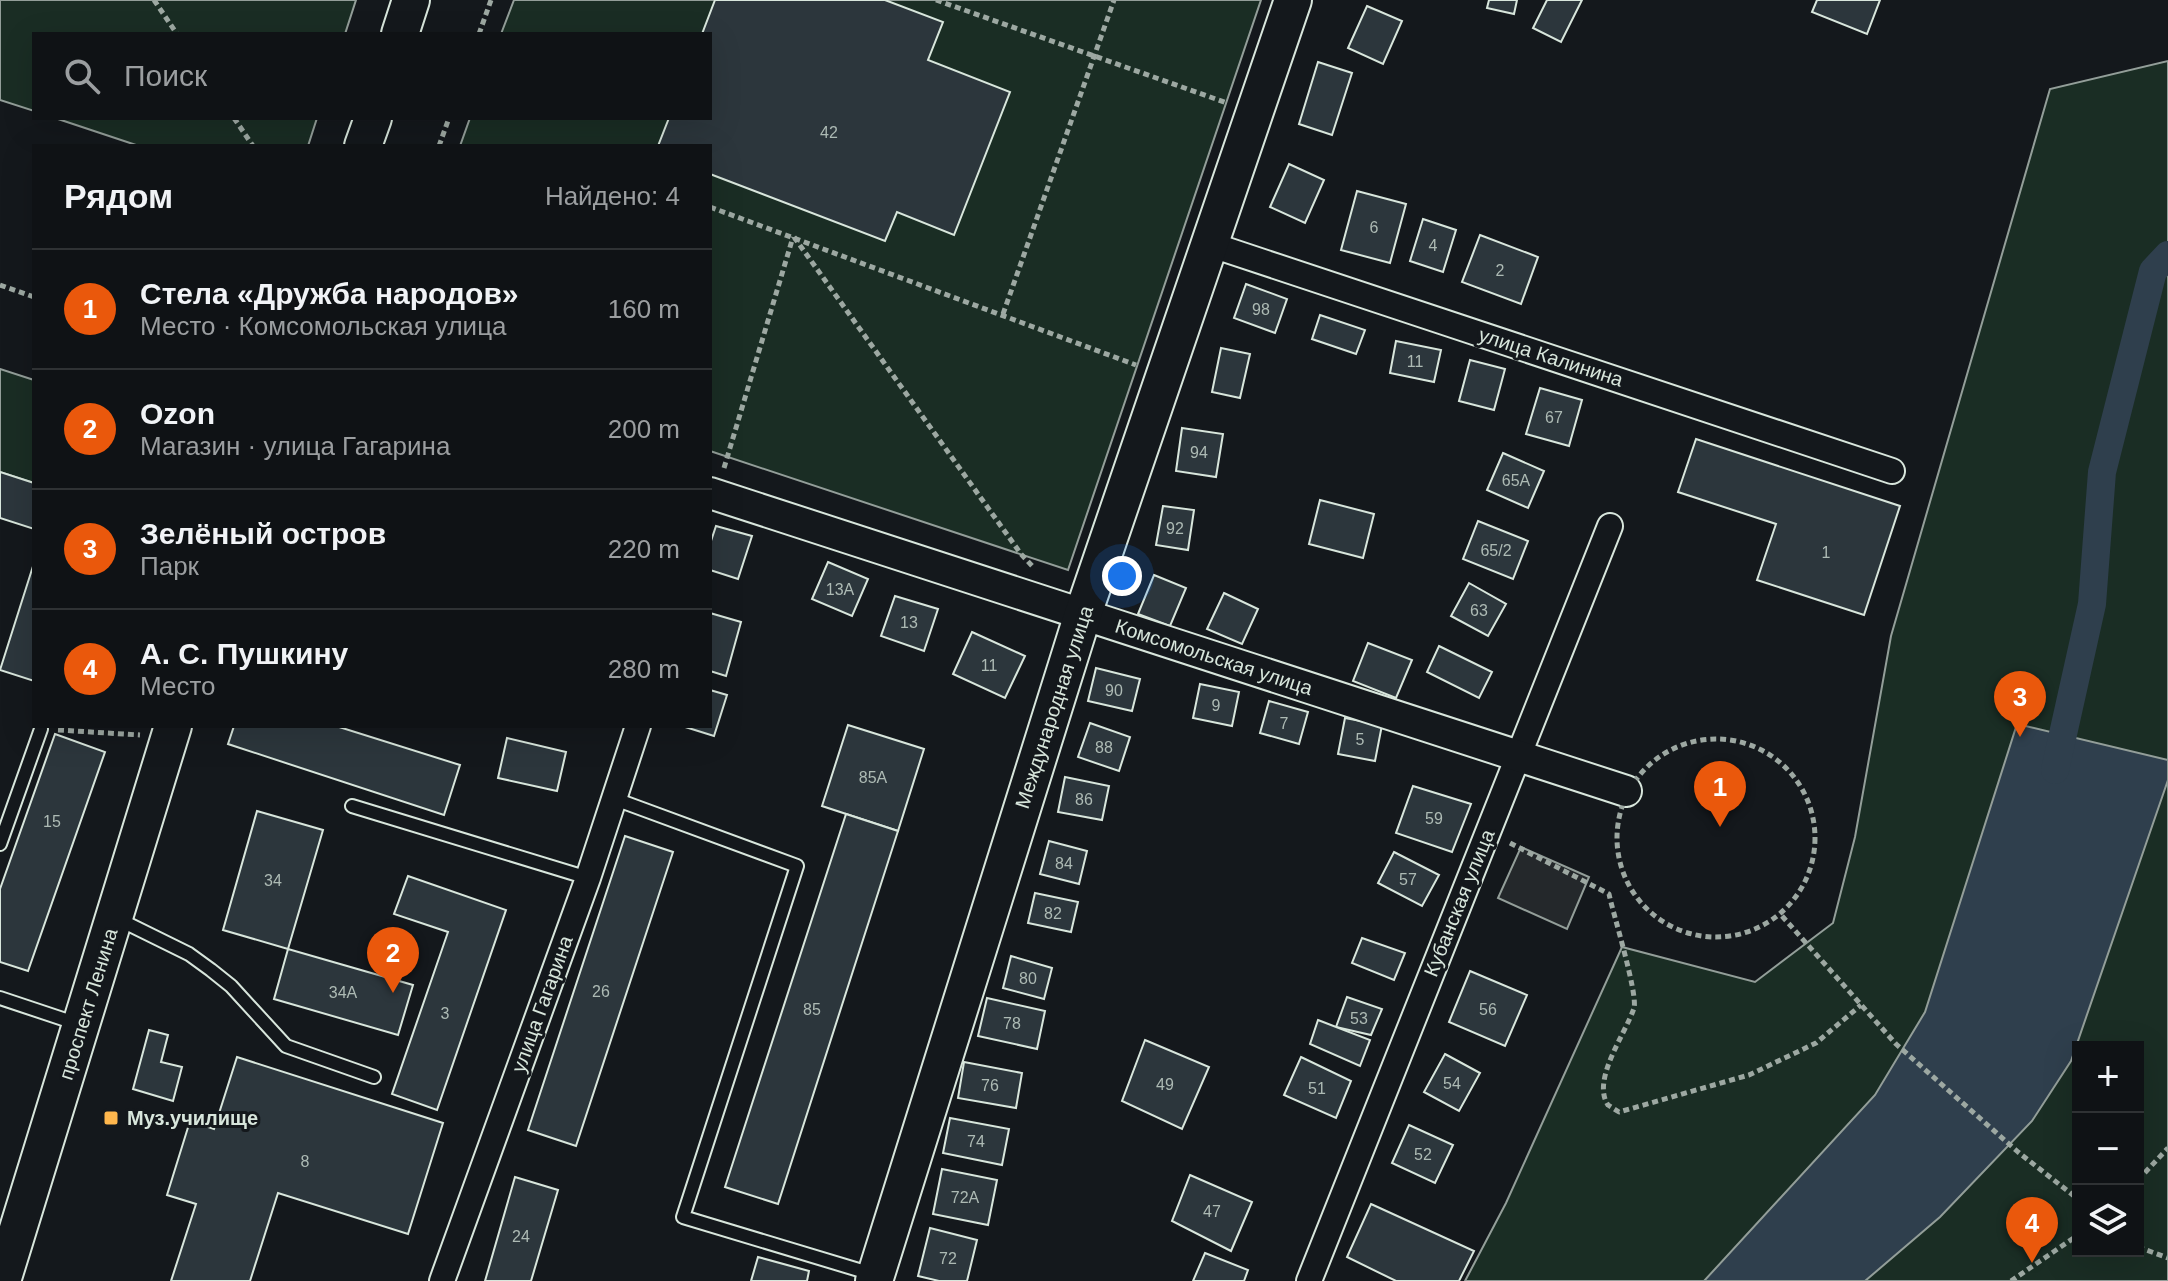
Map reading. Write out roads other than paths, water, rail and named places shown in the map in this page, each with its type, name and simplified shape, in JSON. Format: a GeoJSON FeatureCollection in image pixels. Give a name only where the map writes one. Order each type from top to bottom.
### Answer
{"type":"FeatureCollection","features":[{"type":"Feature","properties":{"kind":"main road"},"geometry":{"type":"LineString","coordinates":[[401,32],[411,0]]}},
{"type":"Feature","properties":{"kind":"main road","name":"Международная улица"},"geometry":{"type":"LineString","coordinates":[[874,1278],[1083,614],[1293,0]]}},
{"type":"Feature","properties":{"kind":"main road"},"geometry":{"type":"LineString","coordinates":[[364,144],[372,120]]}},
{"type":"Feature","properties":{"kind":"main road","name":"проспект Ленина"},"geometry":{"type":"LineString","coordinates":[[2,1281],[172,732]]}},
{"type":"Feature","properties":{"kind":"street","name":"улица Калинина"},"geometry":{"type":"LineString","coordinates":[[1209,244],[1892,471]]}},
{"type":"Feature","properties":{"kind":"street","name":"Комсомольская улица"},"geometry":{"type":"LineString","coordinates":[[714,487],[1083,614],[1626,791]]}},
{"type":"Feature","properties":{"kind":"street","name":"Кубанская улица"},"geometry":{"type":"LineString","coordinates":[[1309,1281],[1610,526]]}},
{"type":"Feature","properties":{"kind":"street","name":"улица Гагарина"},"geometry":{"type":"LineString","coordinates":[[442,1281],[588,878],[637,728]]}},
{"type":"Feature","properties":{"kind":"lane"},"geometry":{"type":"LineString","coordinates":[[0,844],[41,729]]}},
{"type":"Feature","properties":{"kind":"lane"},"geometry":{"type":"LineString","coordinates":[[615,799],[797,866],[683,1217],[874,1278]]}},
{"type":"Feature","properties":{"kind":"lane"},"geometry":{"type":"LineString","coordinates":[[352,806],[588,878]]}},
{"type":"Feature","properties":{"kind":"lane"},"geometry":{"type":"LineString","coordinates":[[115,917],[189,954],[211,970],[231,986],[286,1046],[374,1077]]}},
{"type":"Feature","properties":{"kind":"lane"},"geometry":{"type":"LineString","coordinates":[[0,998],[81,1025]]}},
{"type":"Feature","properties":{"kind":"water"},"geometry":{"type":"Polygon","coordinates":[[[2017,724],[2168,760],[2168,780],[2078,1041],[2072,1041],[2071,1061],[2032,1121],[1940,1217],[1865,1281],[1704,1281],[1875,1095],[1925,1012],[2017,724]]]}},
{"type":"Feature","properties":{"kind":"waterway"},"geometry":{"type":"LineString","coordinates":[[2055,770],[2092,604],[2102,472],[2153,271],[2168,255]]}},
{"type":"Feature","properties":{"kind":"place","name":"Зелёный остров"},"geometry":{"type":"Point","coordinates":[2020,737]}},
{"type":"Feature","properties":{"kind":"place","name":"Стела «Дружба народов»"},"geometry":{"type":"Point","coordinates":[1720,827]}},
{"type":"Feature","properties":{"kind":"place","name":"Ozon"},"geometry":{"type":"Point","coordinates":[393,993]}},
{"type":"Feature","properties":{"kind":"place","name":"Муз.училище"},"geometry":{"type":"Point","coordinates":[111,1118]}},
{"type":"Feature","properties":{"kind":"place","name":"А. С. Пушкину"},"geometry":{"type":"Point","coordinates":[2032,1263]}}]}
